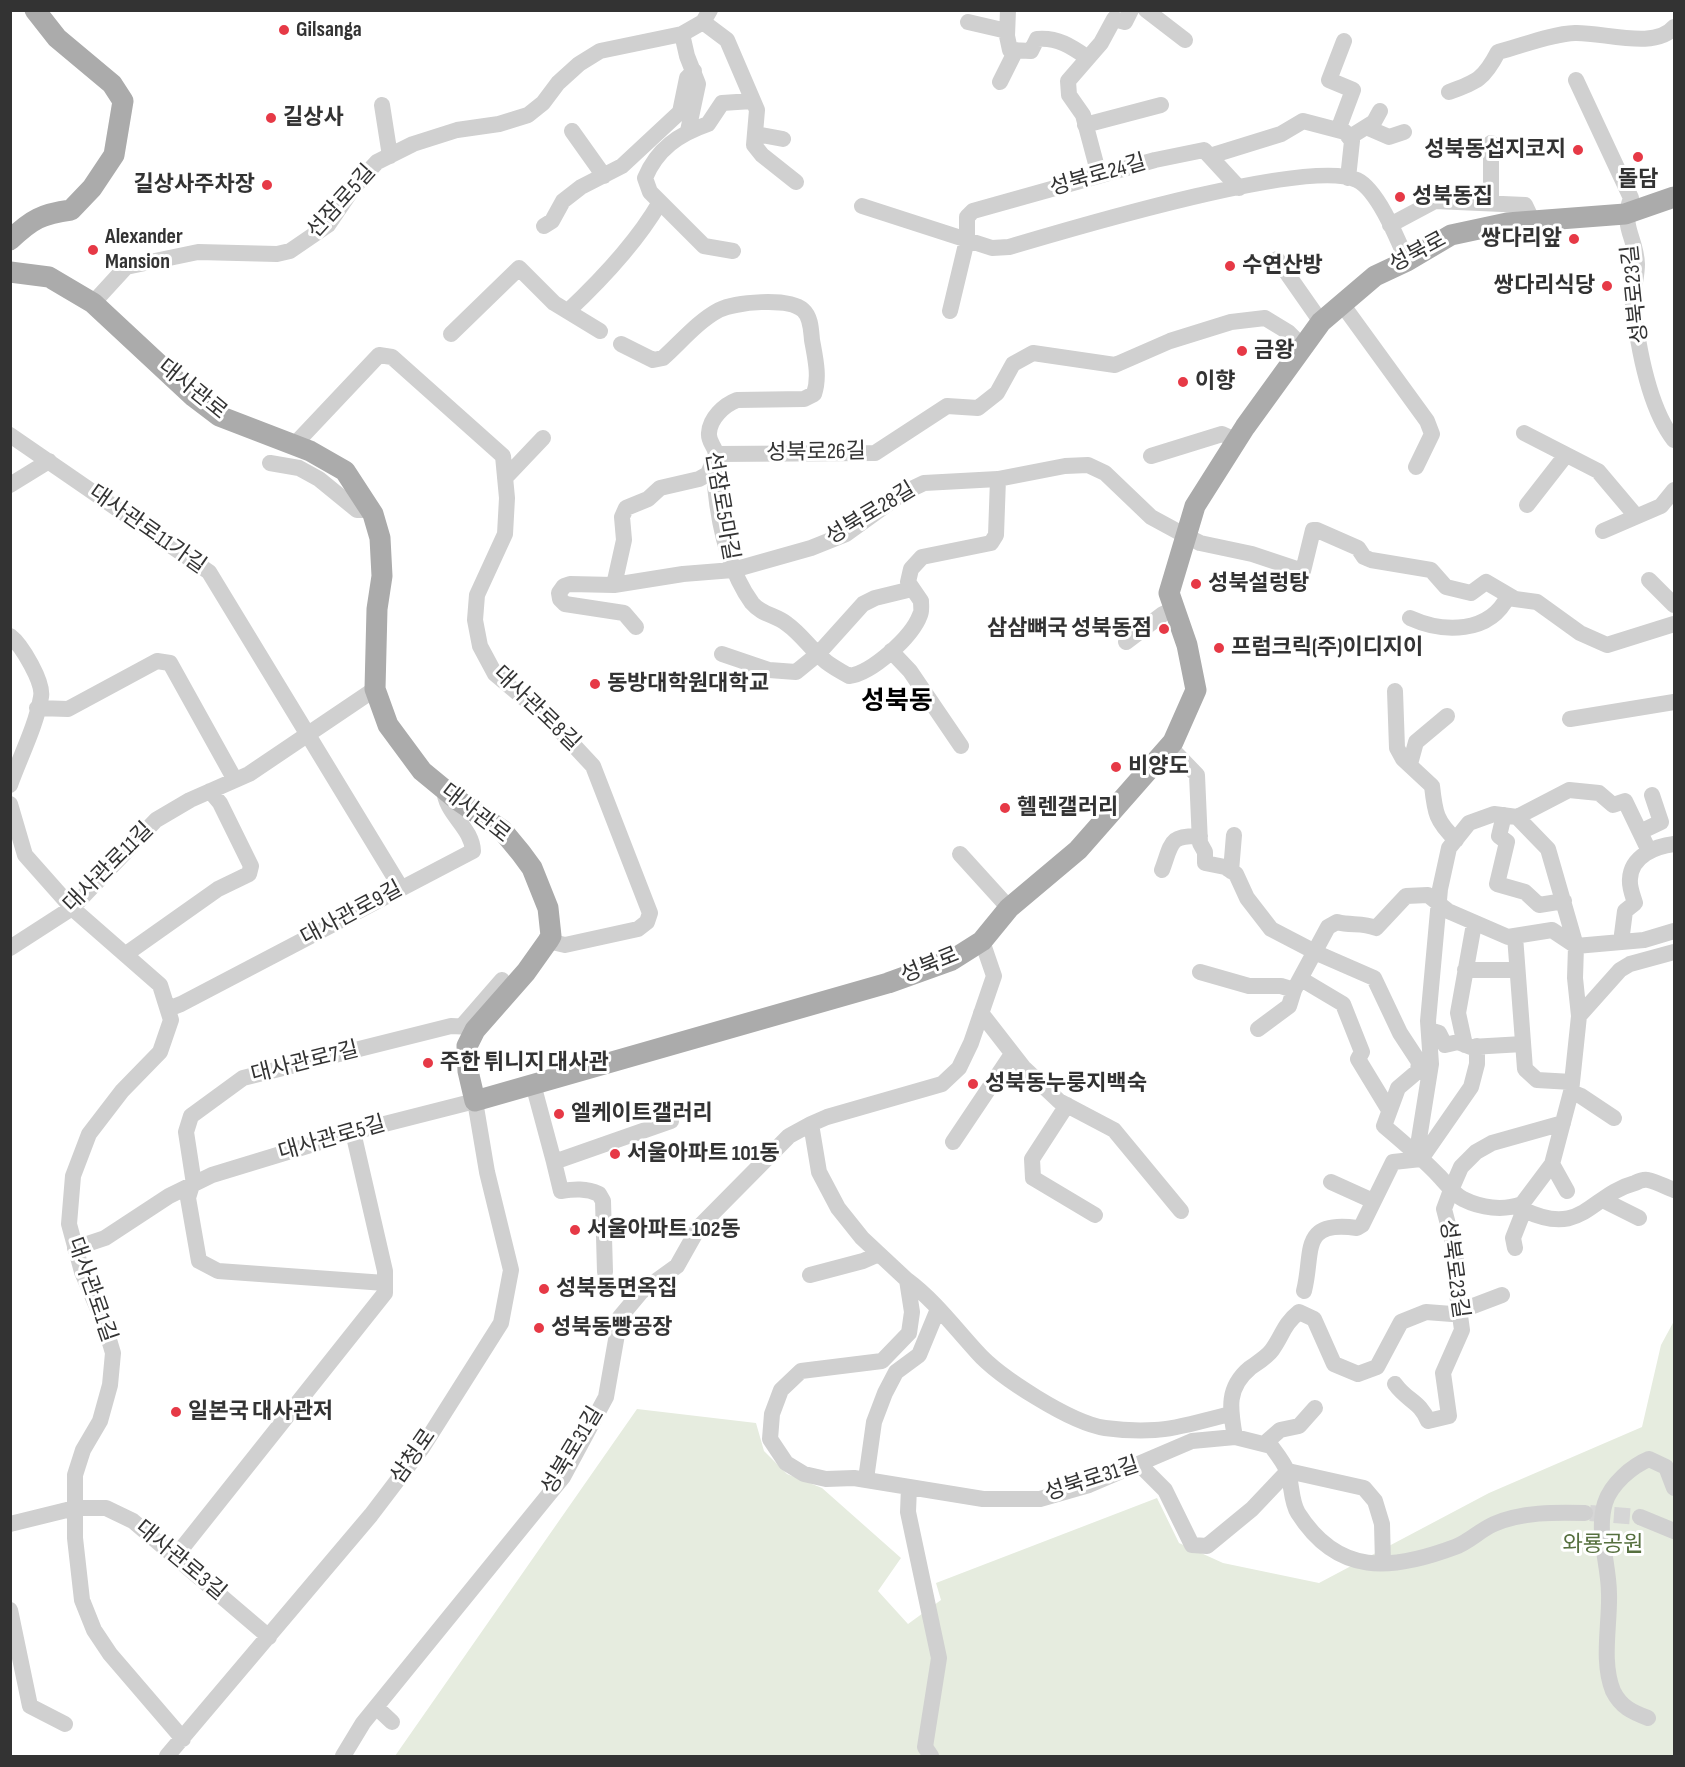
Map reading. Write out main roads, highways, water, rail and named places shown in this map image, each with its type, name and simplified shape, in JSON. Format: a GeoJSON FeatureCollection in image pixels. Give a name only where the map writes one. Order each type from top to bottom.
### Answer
{"type":"FeatureCollection","features":[{"type":"Feature","properties":{"kind":"main road"},"geometry":{"type":"LineString","coordinates":[[10,240],[30,221],[50,213],[71,210],[92,188],[114,155],[123,101],[112,84],[57,38],[35,10]]}},
{"type":"Feature","properties":{"kind":"main road","name":"성북로"},"geometry":{"type":"LineString","coordinates":[[475,1101],[888,983],[952,960],[982,941],[1009,908],[1077,850],[1169,746],[1196,690],[1187,645],[1169,593],[1195,506],[1236,441],[1321,322],[1375,276],[1407,261],[1451,234],[1507,223],[1625,214],[1672,199]]}},
{"type":"Feature","properties":{"kind":"main road","name":"대사관로"},"geometry":{"type":"LineString","coordinates":[[10,272],[49,277],[93,303],[194,397],[219,416],[294,445],[345,471],[370,510],[381,547],[375,689],[388,725],[422,771],[502,830],[532,868],[548,908],[551,936],[548,941],[526,972],[469,1028],[467,1046],[469,1080],[475,1101]]}},
{"type":"Feature","properties":{"kind":"tunnel"},"geometry":{"type":"LineString","coordinates":[[1590,1513],[1640,1517]]}},
{"type":"Feature","properties":{"kind":"place","name":"Gilsanga"},"geometry":{"type":"Point","coordinates":[284,30]}},
{"type":"Feature","properties":{"kind":"place","name":"길상사"},"geometry":{"type":"Point","coordinates":[271,118]}},
{"type":"Feature","properties":{"kind":"place","name":"성북동섭지코지"},"geometry":{"type":"Point","coordinates":[1578,150]}},
{"type":"Feature","properties":{"kind":"place","name":"돌담"},"geometry":{"type":"Point","coordinates":[1638,157]}},
{"type":"Feature","properties":{"kind":"place","name":"길상사주차장"},"geometry":{"type":"Point","coordinates":[267,185]}},
{"type":"Feature","properties":{"kind":"place","name":"성북동집"},"geometry":{"type":"Point","coordinates":[1400,197]}},
{"type":"Feature","properties":{"kind":"place","name":"쌍다리앞"},"geometry":{"type":"Point","coordinates":[1574,239]}},
{"type":"Feature","properties":{"kind":"place","name":"Alexander Mansion"},"geometry":{"type":"Point","coordinates":[93,250]}},
{"type":"Feature","properties":{"kind":"place","name":"수연산방"},"geometry":{"type":"Point","coordinates":[1230,266]}},
{"type":"Feature","properties":{"kind":"place","name":"쌍다리식당"},"geometry":{"type":"Point","coordinates":[1607,286]}},
{"type":"Feature","properties":{"kind":"place","name":"금왕"},"geometry":{"type":"Point","coordinates":[1242,351]}},
{"type":"Feature","properties":{"kind":"place","name":"이향"},"geometry":{"type":"Point","coordinates":[1183,382]}},
{"type":"Feature","properties":{"kind":"place","name":"성북설렁탕"},"geometry":{"type":"Point","coordinates":[1196,584]}},
{"type":"Feature","properties":{"kind":"place","name":"삼삼뼈국 성북동점"},"geometry":{"type":"Point","coordinates":[1164,629]}},
{"type":"Feature","properties":{"kind":"place","name":"프럼크릭(주)이디지이"},"geometry":{"type":"Point","coordinates":[1219,648]}},
{"type":"Feature","properties":{"kind":"place","name":"동방대학원대학교"},"geometry":{"type":"Point","coordinates":[595,684]}},
{"type":"Feature","properties":{"kind":"place","name":"비양도"},"geometry":{"type":"Point","coordinates":[1116,767]}},
{"type":"Feature","properties":{"kind":"place","name":"헬렌갤러리"},"geometry":{"type":"Point","coordinates":[1005,808]}},
{"type":"Feature","properties":{"kind":"place","name":"주한 튀니지 대사관"},"geometry":{"type":"Point","coordinates":[428,1063]}},
{"type":"Feature","properties":{"kind":"place","name":"성북동누룽지백숙"},"geometry":{"type":"Point","coordinates":[973,1084]}},
{"type":"Feature","properties":{"kind":"place","name":"엘케이트갤러리"},"geometry":{"type":"Point","coordinates":[559,1114]}},
{"type":"Feature","properties":{"kind":"place","name":"서울아파트 101동"},"geometry":{"type":"Point","coordinates":[615,1154]}},
{"type":"Feature","properties":{"kind":"place","name":"서울아파트 102동"},"geometry":{"type":"Point","coordinates":[575,1230]}},
{"type":"Feature","properties":{"kind":"place","name":"성북동면옥집"},"geometry":{"type":"Point","coordinates":[544,1289]}},
{"type":"Feature","properties":{"kind":"place","name":"성북동빵공장"},"geometry":{"type":"Point","coordinates":[539,1328]}},
{"type":"Feature","properties":{"kind":"place","name":"일본국 대사관저"},"geometry":{"type":"Point","coordinates":[176,1412]}},
{"type":"Feature","properties":{"kind":"district","name":"성북동"},"geometry":{"type":"Point","coordinates":[897,702]}},
{"type":"Feature","properties":{"kind":"park label","name":"와룡공원"},"geometry":{"type":"Point","coordinates":[1603,1545]}}]}
